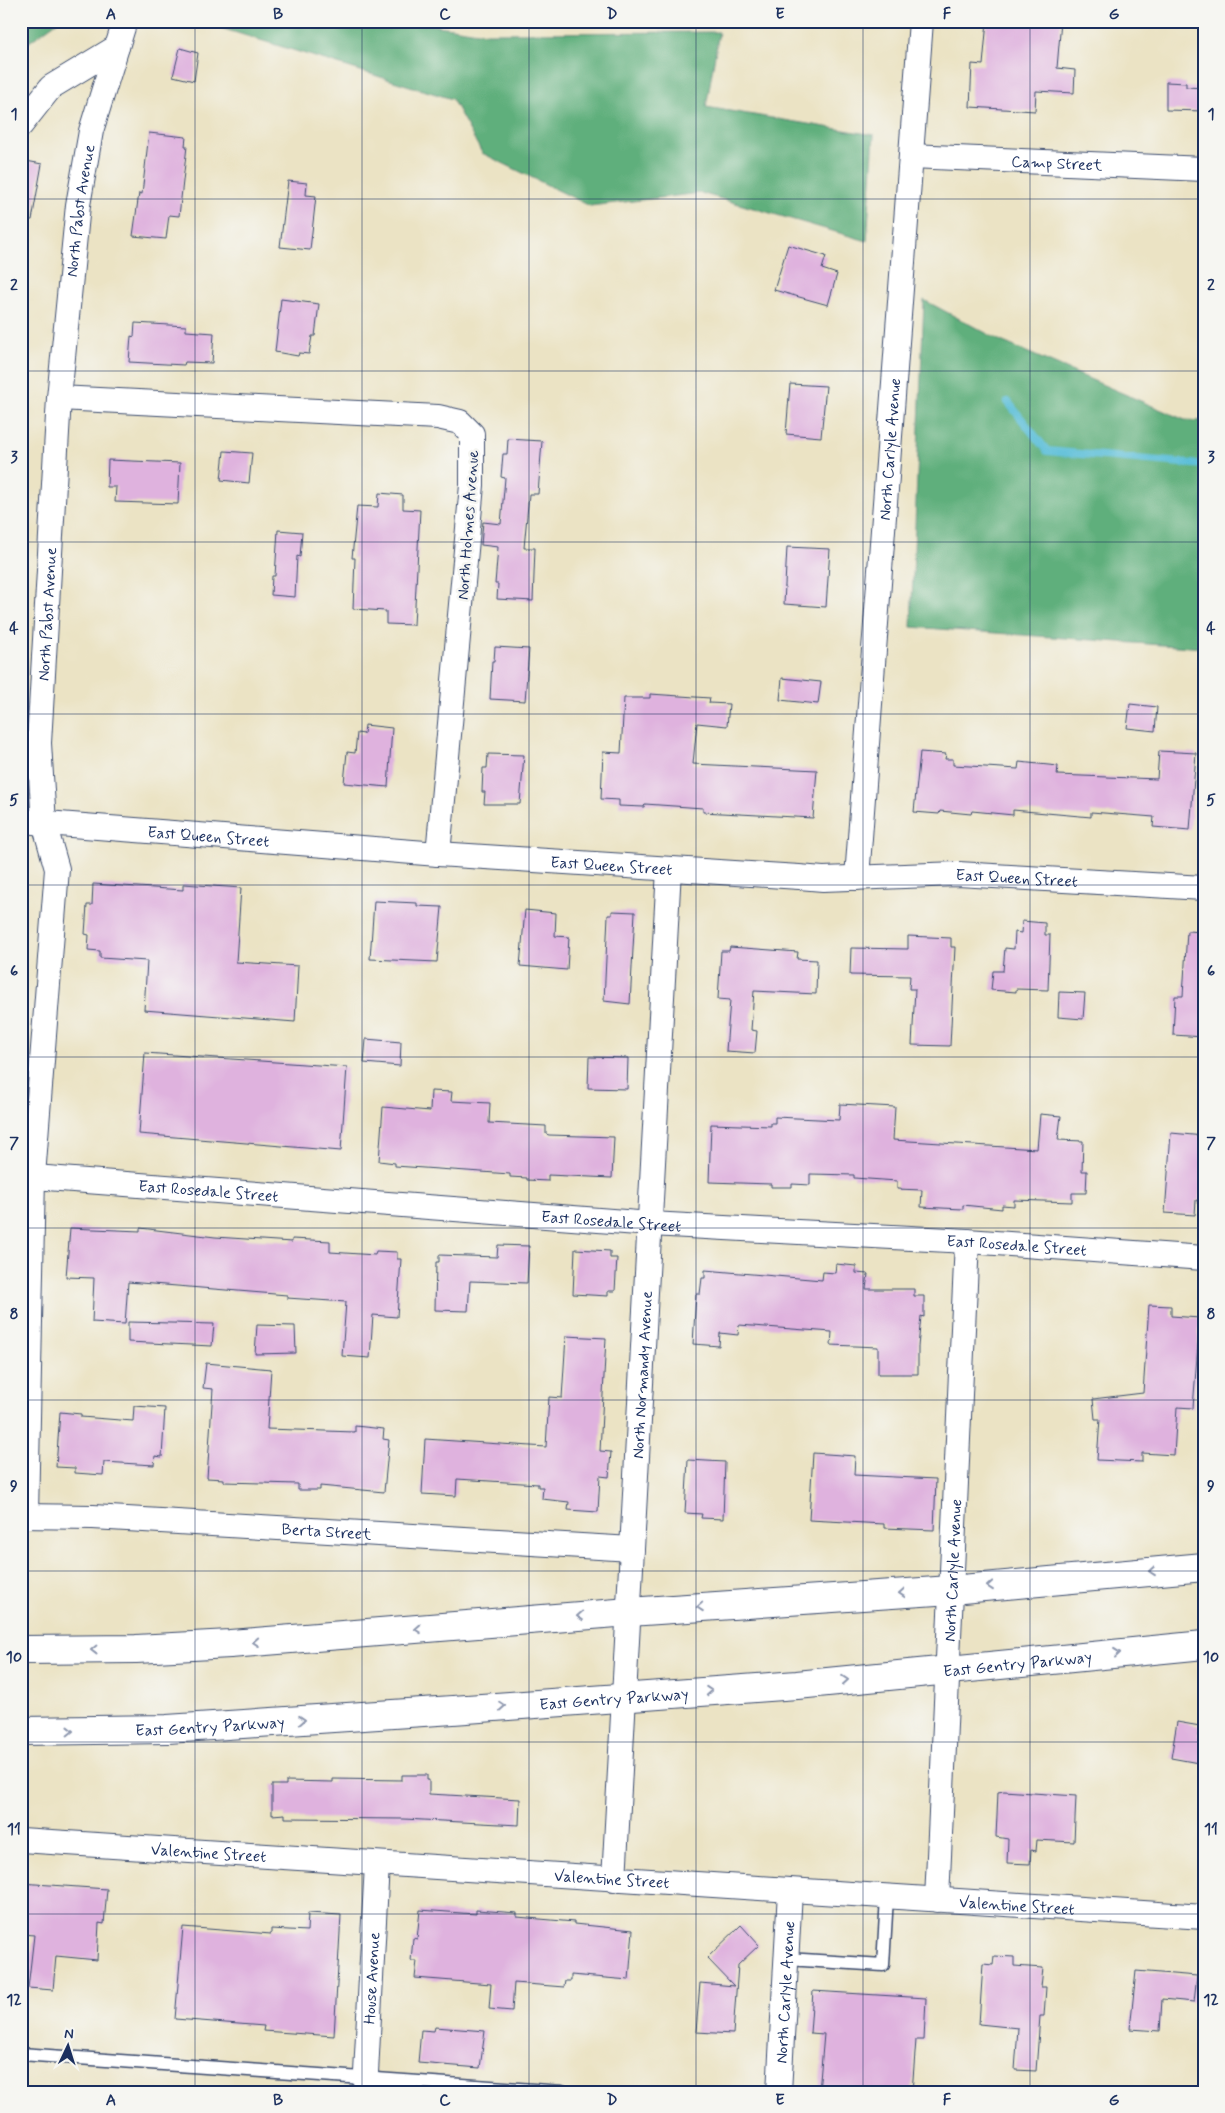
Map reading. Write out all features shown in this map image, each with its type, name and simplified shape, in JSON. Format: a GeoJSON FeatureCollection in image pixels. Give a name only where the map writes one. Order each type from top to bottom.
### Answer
{"type":"FeatureCollection","features":[{"type":"Feature","properties":{"kind":"main road"},"geometry":{"type":"LineString","coordinates":[[21,1650],[182,1647],[629,1612],[951,1590],[1203,1567]]}},
{"type":"Feature","properties":{"kind":"main road","name":"East Gentry Parkway"},"geometry":{"type":"LineString","coordinates":[[21,1731],[167,1729],[797,1685],[1204,1645]]}},
{"type":"Feature","properties":{"kind":"main road"},"geometry":{"type":"LineString","coordinates":[[1150,1649],[1204,1658]]}},
{"type":"Feature","properties":{"kind":"street","name":"North Pabst Avenue"},"geometry":{"type":"LineString","coordinates":[[24,1516],[27,1176],[57,869],[32,822],[39,743],[59,398],[80,196],[91,131],[125,21]]}},
{"type":"Feature","properties":{"kind":"street","name":"North Carlyle Avenue"},"geometry":{"type":"LineString","coordinates":[[857,878],[921,21]]}},
{"type":"Feature","properties":{"kind":"street"},"geometry":{"type":"LineString","coordinates":[[21,125],[51,87],[117,47]]}},
{"type":"Feature","properties":{"kind":"street","name":"Camp Street"},"geometry":{"type":"LineString","coordinates":[[912,156],[1204,169]]}},
{"type":"Feature","properties":{"kind":"street","name":"North Holmes Avenue"},"geometry":{"type":"LineString","coordinates":[[59,398],[438,417],[460,422],[472,434],[472,485],[438,854]]}},
{"type":"Feature","properties":{"kind":"street","name":"East Queen Street"},"geometry":{"type":"LineString","coordinates":[[32,822],[438,854],[799,878],[988,875],[1204,888]]}},
{"type":"Feature","properties":{"kind":"street","name":"North Normandy Avenue"},"geometry":{"type":"LineString","coordinates":[[614,1880],[669,869]]}},
{"type":"Feature","properties":{"kind":"street","name":"East Rosedale Street"},"geometry":{"type":"LineString","coordinates":[[27,1176],[651,1224],[967,1241],[1204,1258]]}},
{"type":"Feature","properties":{"kind":"street","name":"North Carlyle Avenue"},"geometry":{"type":"LineString","coordinates":[[937,1900],[967,1241]]}},
{"type":"Feature","properties":{"kind":"street","name":"Berta Street"},"geometry":{"type":"LineString","coordinates":[[24,1516],[92,1517],[632,1550]]}},
{"type":"Feature","properties":{"kind":"street","name":"Valentine Street"},"geometry":{"type":"LineString","coordinates":[[21,1840],[1204,1918]]}},
{"type":"Feature","properties":{"kind":"street","name":"House Avenue"},"geometry":{"type":"LineString","coordinates":[[365,2085],[378,1864]]}},
{"type":"Feature","properties":{"kind":"street","name":"North Carlyle Avenue"},"geometry":{"type":"LineString","coordinates":[[779,2092],[790,1891]]}},
{"type":"Feature","properties":{"kind":"lane"},"geometry":{"type":"LineString","coordinates":[[787,1959],[883,1965],[887,1897]]}},
{"type":"Feature","properties":{"kind":"lane"},"geometry":{"type":"LineString","coordinates":[[21,2054],[365,2085],[562,2092]]}},
{"type":"Feature","properties":{"kind":"green space"},"geometry":{"type":"Polygon","coordinates":[[[21,21],[58,21],[21,48],[21,21]]]}},
{"type":"Feature","properties":{"kind":"green space"},"geometry":{"type":"Polygon","coordinates":[[[198,21],[405,21],[485,33],[719,32],[706,107],[874,135],[867,241],[701,193],[590,206],[482,153],[452,99],[198,21]]]}},
{"type":"Feature","properties":{"kind":"green space"},"geometry":{"type":"Polygon","coordinates":[[[924,300],[1001,341],[1185,420],[1204,421],[1204,648],[911,627],[924,300]]]}},
{"type":"Feature","properties":{"kind":"building"},"geometry":{"type":"Polygon","coordinates":[[[987,21],[1061,21],[1057,68],[1075,70],[1074,93],[1036,91],[1035,111],[970,107],[972,64],[983,65],[987,21]]]}},
{"type":"Feature","properties":{"kind":"building"},"geometry":{"type":"Polygon","coordinates":[[[180,48],[198,53],[194,81],[173,76],[180,48]]]}},
{"type":"Feature","properties":{"kind":"building"},"geometry":{"type":"Polygon","coordinates":[[[1166,82],[1186,83],[1186,87],[1204,88],[1204,111],[1166,110],[1166,82]]]}},
{"type":"Feature","properties":{"kind":"building"},"geometry":{"type":"Polygon","coordinates":[[[149,133],[186,137],[185,146],[187,146],[179,216],[169,215],[166,239],[133,236],[139,193],[142,194],[149,133]]]}},
{"type":"Feature","properties":{"kind":"building"},"geometry":{"type":"Polygon","coordinates":[[[21,160],[42,164],[32,220],[21,220],[21,160]]]}},
{"type":"Feature","properties":{"kind":"building"},"geometry":{"type":"Polygon","coordinates":[[[288,181],[307,183],[306,195],[316,196],[310,250],[280,247],[288,181]]]}},
{"type":"Feature","properties":{"kind":"building"},"geometry":{"type":"Polygon","coordinates":[[[788,245],[826,256],[822,269],[837,274],[828,305],[774,290],[788,245]]]}},
{"type":"Feature","properties":{"kind":"building"},"geometry":{"type":"Polygon","coordinates":[[[281,299],[319,304],[315,336],[312,336],[309,354],[299,353],[298,356],[275,352],[281,299]]]}},
{"type":"Feature","properties":{"kind":"building"},"geometry":{"type":"Polygon","coordinates":[[[135,323],[186,326],[186,331],[214,333],[212,363],[185,362],[184,365],[129,362],[131,336],[134,337],[135,323]]]}},
{"type":"Feature","properties":{"kind":"building"},"geometry":{"type":"Polygon","coordinates":[[[790,384],[826,386],[821,437],[786,434],[790,384]]]}},
{"type":"Feature","properties":{"kind":"building"},"geometry":{"type":"Polygon","coordinates":[[[508,439],[542,441],[538,494],[529,494],[524,548],[535,548],[533,601],[497,599],[498,584],[495,584],[498,547],[481,545],[483,522],[501,524],[505,478],[501,477],[503,454],[507,454],[508,439]]]}},
{"type":"Feature","properties":{"kind":"building"},"geometry":{"type":"Polygon","coordinates":[[[224,451],[252,453],[249,483],[221,480],[224,451]]]}},
{"type":"Feature","properties":{"kind":"building"},"geometry":{"type":"Polygon","coordinates":[[[108,460],[180,463],[178,504],[115,502],[116,487],[107,487],[108,460]]]}},
{"type":"Feature","properties":{"kind":"building"},"geometry":{"type":"Polygon","coordinates":[[[379,493],[403,495],[403,509],[420,510],[414,625],[386,624],[386,611],[353,609],[355,558],[352,558],[357,506],[378,507],[379,493]]]}},
{"type":"Feature","properties":{"kind":"building"},"geometry":{"type":"Polygon","coordinates":[[[278,530],[302,532],[300,557],[297,556],[295,597],[271,595],[272,576],[275,576],[278,530]]]}},
{"type":"Feature","properties":{"kind":"building"},"geometry":{"type":"Polygon","coordinates":[[[787,547],[830,549],[826,607],[784,604],[787,547]]]}},
{"type":"Feature","properties":{"kind":"building"},"geometry":{"type":"Polygon","coordinates":[[[495,647],[529,649],[525,701],[490,699],[492,661],[494,661],[495,647]]]}},
{"type":"Feature","properties":{"kind":"building"},"geometry":{"type":"Polygon","coordinates":[[[782,678],[821,682],[818,704],[780,700],[782,678]]]}},
{"type":"Feature","properties":{"kind":"building"},"geometry":{"type":"Polygon","coordinates":[[[650,694],[710,698],[709,703],[729,704],[727,726],[697,723],[693,764],[817,770],[813,818],[703,812],[703,808],[645,804],[644,807],[619,806],[619,800],[601,799],[603,752],[621,753],[624,698],[650,698],[650,694]]]}},
{"type":"Feature","properties":{"kind":"building"},"geometry":{"type":"Polygon","coordinates":[[[1130,704],[1157,707],[1155,731],[1127,728],[1130,704]]]}},
{"type":"Feature","properties":{"kind":"building"},"geometry":{"type":"Polygon","coordinates":[[[365,725],[392,728],[388,787],[344,783],[347,752],[355,753],[357,733],[364,734],[365,725]]]}},
{"type":"Feature","properties":{"kind":"building"},"geometry":{"type":"Polygon","coordinates":[[[1159,751],[1196,753],[1190,830],[1153,827],[1154,817],[1091,812],[1091,817],[1013,810],[1013,815],[972,811],[971,814],[940,811],[939,814],[914,812],[920,752],[946,754],[945,759],[953,759],[953,765],[1018,769],[1019,762],[1058,766],[1057,775],[1157,779],[1159,751]]]}},
{"type":"Feature","properties":{"kind":"building"},"geometry":{"type":"Polygon","coordinates":[[[488,754],[524,755],[520,804],[484,804],[485,792],[482,792],[483,768],[487,768],[488,754]]]}},
{"type":"Feature","properties":{"kind":"building"},"geometry":{"type":"Polygon","coordinates":[[[93,884],[183,890],[183,884],[241,888],[236,962],[298,966],[295,1022],[144,1010],[147,961],[100,958],[100,951],[88,950],[89,935],[85,934],[87,905],[92,905],[93,884]]]}},
{"type":"Feature","properties":{"kind":"building"},"geometry":{"type":"Polygon","coordinates":[[[374,901],[417,903],[417,906],[442,907],[437,962],[370,959],[374,901]]]}},
{"type":"Feature","properties":{"kind":"building"},"geometry":{"type":"Polygon","coordinates":[[[525,910],[556,913],[555,936],[569,937],[567,970],[520,966],[525,910]]]}},
{"type":"Feature","properties":{"kind":"building"},"geometry":{"type":"Polygon","coordinates":[[[612,911],[635,912],[630,1004],[604,1001],[608,915],[612,915],[612,911]]]}},
{"type":"Feature","properties":{"kind":"building"},"geometry":{"type":"Polygon","coordinates":[[[1022,921],[1045,923],[1045,935],[1050,935],[1048,990],[1016,989],[1016,992],[991,990],[993,971],[1003,971],[1005,948],[1014,949],[1015,932],[1021,933],[1022,921]]]}},
{"type":"Feature","properties":{"kind":"building"},"geometry":{"type":"Polygon","coordinates":[[[1187,931],[1204,932],[1204,1037],[1173,1035],[1175,996],[1183,996],[1187,931]]]}},
{"type":"Feature","properties":{"kind":"building"},"geometry":{"type":"Polygon","coordinates":[[[908,936],[951,938],[951,947],[955,947],[950,1046],[912,1045],[915,989],[909,989],[910,976],[850,975],[851,948],[908,949],[908,936]]]}},
{"type":"Feature","properties":{"kind":"building"},"geometry":{"type":"Polygon","coordinates":[[[730,947],[798,952],[797,959],[817,960],[816,994],[754,991],[751,1030],[757,1031],[755,1053],[726,1051],[730,1000],[718,999],[721,951],[729,951],[730,947]]]}},
{"type":"Feature","properties":{"kind":"building"},"geometry":{"type":"Polygon","coordinates":[[[1059,992],[1085,993],[1083,1019],[1058,1017],[1059,992]]]}},
{"type":"Feature","properties":{"kind":"building"},"geometry":{"type":"Polygon","coordinates":[[[366,1039],[401,1042],[400,1066],[364,1063],[366,1039]]]}},
{"type":"Feature","properties":{"kind":"building"},"geometry":{"type":"Polygon","coordinates":[[[145,1053],[347,1067],[341,1151],[139,1134],[145,1053]]]}},
{"type":"Feature","properties":{"kind":"building"},"geometry":{"type":"Polygon","coordinates":[[[589,1057],[628,1058],[627,1089],[588,1088],[589,1057]]]}},
{"type":"Feature","properties":{"kind":"building"},"geometry":{"type":"Polygon","coordinates":[[[431,1091],[452,1092],[451,1101],[490,1103],[489,1123],[546,1126],[546,1134],[549,1135],[614,1137],[612,1178],[548,1175],[548,1181],[527,1180],[527,1178],[510,1177],[510,1174],[395,1166],[395,1163],[379,1161],[383,1107],[430,1111],[431,1091]]]}},
{"type":"Feature","properties":{"kind":"building"},"geometry":{"type":"Polygon","coordinates":[[[840,1104],[895,1107],[893,1140],[1037,1149],[1040,1114],[1061,1116],[1058,1140],[1083,1141],[1082,1171],[1087,1171],[1086,1193],[1072,1193],[1072,1202],[1014,1200],[1014,1206],[1002,1205],[1002,1209],[963,1205],[963,1209],[921,1207],[922,1190],[897,1189],[897,1181],[854,1178],[854,1175],[810,1174],[810,1185],[792,1184],[792,1187],[771,1187],[771,1184],[709,1182],[711,1124],[771,1126],[771,1123],[775,1123],[775,1117],[839,1120],[840,1104]]]}},
{"type":"Feature","properties":{"kind":"building"},"geometry":{"type":"Polygon","coordinates":[[[1171,1133],[1204,1136],[1199,1201],[1196,1200],[1195,1215],[1165,1213],[1171,1133]]]}},
{"type":"Feature","properties":{"kind":"building"},"geometry":{"type":"Polygon","coordinates":[[[70,1228],[140,1231],[140,1228],[215,1237],[292,1242],[292,1239],[330,1241],[330,1252],[375,1255],[376,1251],[397,1252],[397,1259],[401,1259],[397,1317],[373,1315],[370,1358],[342,1356],[346,1302],[287,1298],[287,1295],[128,1282],[125,1324],[92,1322],[94,1278],[66,1277],[70,1228]]]}},
{"type":"Feature","properties":{"kind":"building"},"geometry":{"type":"Polygon","coordinates":[[[498,1245],[529,1246],[527,1283],[470,1281],[468,1311],[435,1310],[436,1262],[439,1262],[439,1255],[497,1257],[498,1245]]]}},
{"type":"Feature","properties":{"kind":"building"},"geometry":{"type":"Polygon","coordinates":[[[575,1249],[610,1251],[610,1258],[617,1258],[615,1291],[608,1291],[608,1296],[573,1294],[575,1249]]]}},
{"type":"Feature","properties":{"kind":"building"},"geometry":{"type":"Polygon","coordinates":[[[836,1264],[856,1266],[856,1273],[868,1274],[866,1289],[914,1289],[914,1296],[924,1296],[924,1317],[921,1316],[918,1347],[918,1374],[878,1374],[878,1347],[831,1345],[832,1332],[739,1325],[738,1335],[720,1333],[719,1346],[693,1344],[696,1294],[700,1294],[702,1278],[705,1278],[705,1270],[822,1280],[823,1272],[835,1273],[836,1264]]]}},
{"type":"Feature","properties":{"kind":"building"},"geometry":{"type":"Polygon","coordinates":[[[1149,1305],[1171,1306],[1171,1316],[1200,1318],[1193,1408],[1177,1407],[1174,1455],[1142,1453],[1142,1462],[1097,1460],[1100,1419],[1095,1419],[1093,1399],[1143,1393],[1149,1305]]]}},
{"type":"Feature","properties":{"kind":"building"},"geometry":{"type":"Polygon","coordinates":[[[128,1322],[214,1324],[212,1346],[128,1342],[128,1322]]]}},
{"type":"Feature","properties":{"kind":"building"},"geometry":{"type":"Polygon","coordinates":[[[257,1325],[295,1326],[296,1353],[255,1354],[257,1325]]]}},
{"type":"Feature","properties":{"kind":"building"},"geometry":{"type":"Polygon","coordinates":[[[566,1336],[606,1338],[600,1451],[611,1452],[609,1477],[600,1476],[598,1512],[568,1510],[569,1502],[542,1499],[543,1487],[538,1487],[538,1484],[457,1479],[456,1496],[422,1494],[425,1439],[546,1447],[549,1397],[562,1398],[566,1336]]]}},
{"type":"Feature","properties":{"kind":"building"},"geometry":{"type":"Polygon","coordinates":[[[206,1363],[271,1369],[267,1429],[355,1432],[355,1426],[384,1429],[383,1439],[389,1440],[384,1492],[320,1486],[320,1490],[298,1490],[298,1484],[224,1482],[224,1479],[207,1478],[213,1389],[203,1388],[206,1363]]]}},
{"type":"Feature","properties":{"kind":"building"},"geometry":{"type":"Polygon","coordinates":[[[134,1406],[165,1408],[162,1457],[155,1456],[154,1465],[104,1462],[103,1475],[75,1473],[75,1468],[56,1467],[60,1412],[81,1414],[81,1417],[133,1421],[134,1406]]]}},
{"type":"Feature","properties":{"kind":"building"},"geometry":{"type":"Polygon","coordinates":[[[813,1453],[855,1456],[854,1475],[936,1479],[934,1530],[884,1528],[884,1524],[809,1520],[813,1453]]]}},
{"type":"Feature","properties":{"kind":"building"},"geometry":{"type":"Polygon","coordinates":[[[688,1460],[725,1462],[723,1519],[701,1518],[702,1514],[685,1513],[688,1460]]]}},
{"type":"Feature","properties":{"kind":"building"},"geometry":{"type":"Polygon","coordinates":[[[1177,1722],[1200,1726],[1198,1736],[1204,1736],[1204,1764],[1171,1758],[1177,1722]]]}},
{"type":"Feature","properties":{"kind":"building"},"geometry":{"type":"Polygon","coordinates":[[[402,1775],[427,1775],[429,1794],[520,1799],[519,1825],[404,1819],[285,1818],[285,1814],[272,1815],[272,1785],[286,1785],[286,1781],[333,1782],[333,1779],[402,1780],[402,1775]]]}},
{"type":"Feature","properties":{"kind":"building"},"geometry":{"type":"Polygon","coordinates":[[[998,1792],[1076,1796],[1074,1842],[1037,1840],[1036,1851],[1031,1850],[1030,1864],[1007,1863],[1008,1839],[996,1837],[998,1792]]]}},
{"type":"Feature","properties":{"kind":"building"},"geometry":{"type":"Polygon","coordinates":[[[21,1883],[107,1889],[104,1924],[99,1923],[97,1960],[56,1956],[53,1990],[28,1988],[34,1935],[21,1934],[21,1883]]]}},
{"type":"Feature","properties":{"kind":"building"},"geometry":{"type":"Polygon","coordinates":[[[420,1910],[476,1914],[476,1910],[517,1913],[517,1917],[633,1930],[629,1980],[571,1975],[571,1981],[565,1981],[564,1987],[514,1983],[512,2011],[489,2009],[491,1984],[415,1978],[417,1961],[411,1961],[413,1938],[417,1939],[420,1910]]]}},
{"type":"Feature","properties":{"kind":"building"},"geometry":{"type":"Polygon","coordinates":[[[308,1913],[341,1915],[334,2036],[263,2031],[264,2026],[175,2019],[183,1927],[271,1934],[271,1929],[307,1931],[308,1913]]]}},
{"type":"Feature","properties":{"kind":"building"},"geometry":{"type":"Polygon","coordinates":[[[741,1925],[759,1945],[738,1965],[733,2034],[696,2032],[700,1983],[734,1986],[707,1958],[741,1925]]]}},
{"type":"Feature","properties":{"kind":"building"},"geometry":{"type":"Polygon","coordinates":[[[994,1956],[1014,1957],[1014,1966],[1043,1968],[1041,1987],[1046,1987],[1044,2016],[1040,2016],[1036,2071],[1015,2070],[1018,2028],[979,2024],[983,1964],[993,1965],[994,1956]]]}},
{"type":"Feature","properties":{"kind":"building"},"geometry":{"type":"Polygon","coordinates":[[[1136,1971],[1197,1976],[1194,2002],[1162,1999],[1160,2031],[1130,2029],[1136,1971]]]}},
{"type":"Feature","properties":{"kind":"building"},"geometry":{"type":"Polygon","coordinates":[[[813,1991],[926,1998],[924,2040],[916,2040],[912,2092],[819,2092],[824,2034],[810,2033],[813,1991]]]}},
{"type":"Feature","properties":{"kind":"building"},"geometry":{"type":"Polygon","coordinates":[[[435,2027],[485,2031],[480,2068],[418,2063],[421,2030],[434,2031],[435,2027]]]}},
{"type":"Feature","properties":{"kind":"waterway"},"geometry":{"type":"LineString","coordinates":[[1008,402],[1047,451],[1204,465]]}}]}
